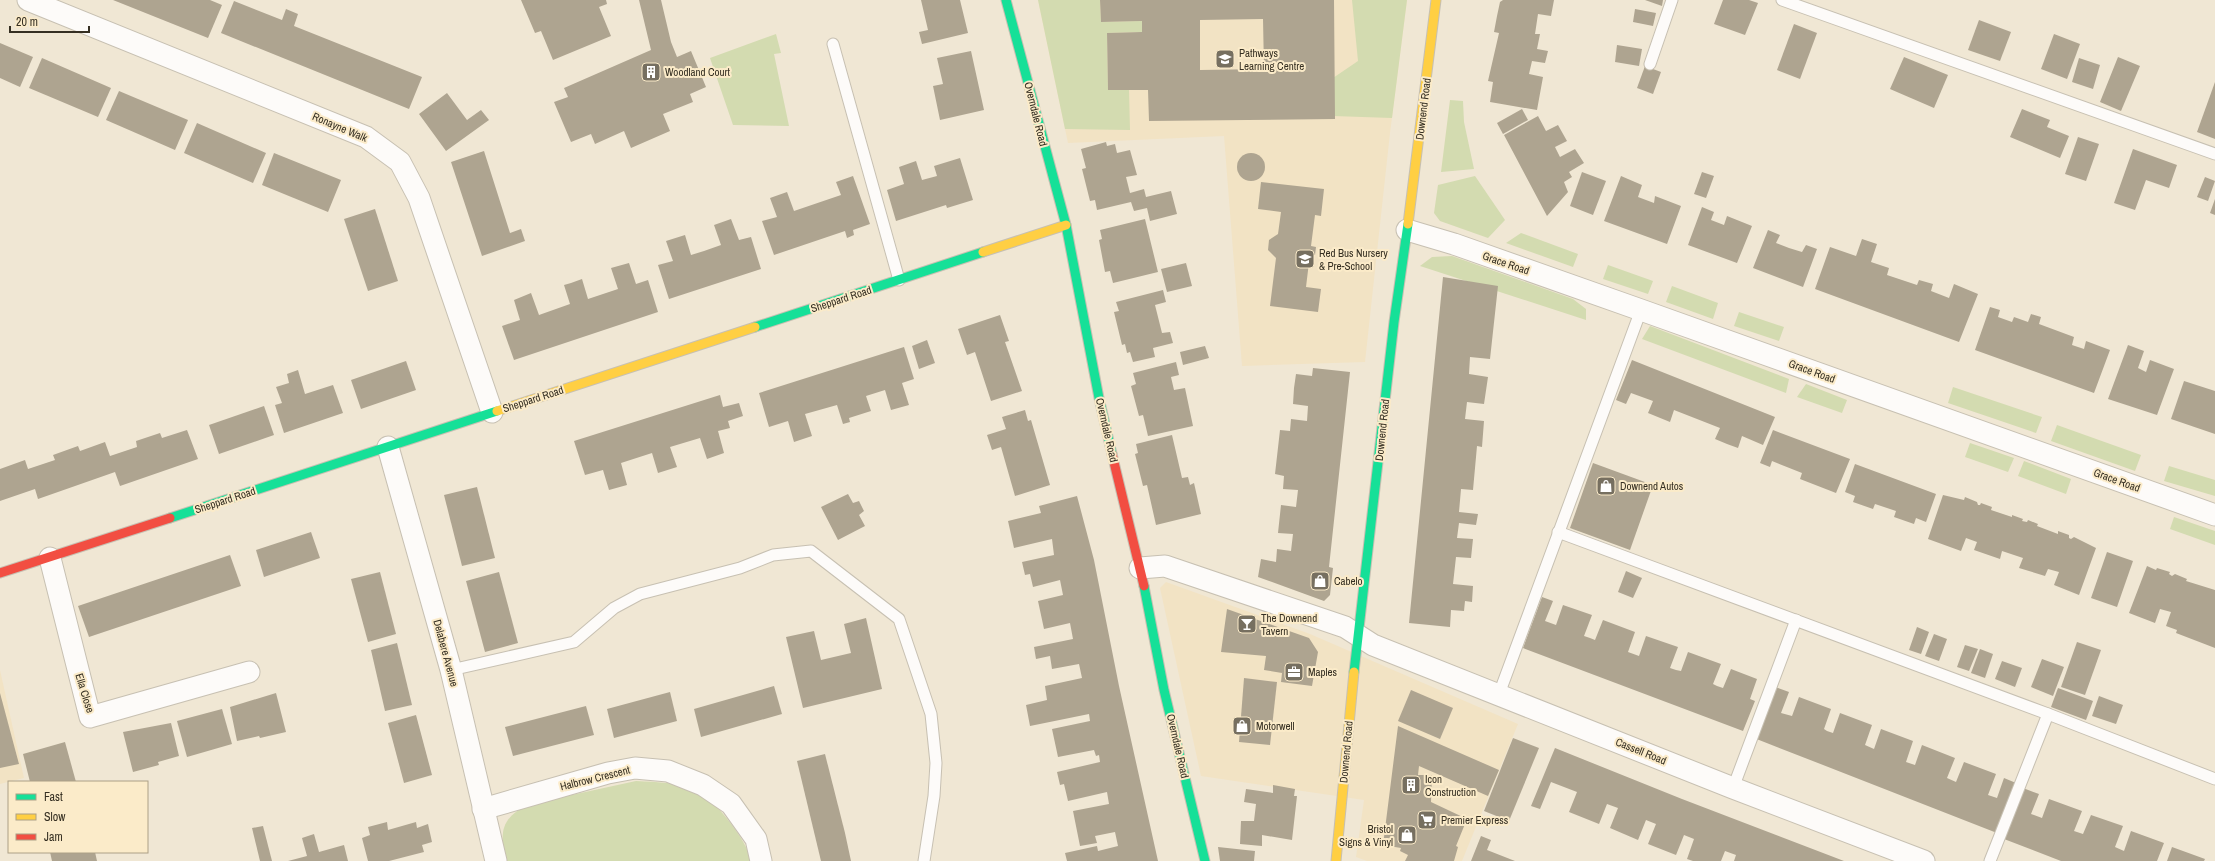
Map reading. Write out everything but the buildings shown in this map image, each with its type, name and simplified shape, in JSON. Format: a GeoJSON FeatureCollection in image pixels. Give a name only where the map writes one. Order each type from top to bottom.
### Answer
{"type":"FeatureCollection","features":[{"type":"Feature","properties":{"kind":"main road","name":"Overndale Road"},"geometry":{"type":"LineString","coordinates":[[1006,0],[1066,225],[1099,398],[1140,568],[1164,690],[1205,861]]}},
{"type":"Feature","properties":{"kind":"main road","name":"Downend Road"},"geometry":{"type":"LineString","coordinates":[[1336,861],[1352,687],[1394,322],[1436,0]]}},
{"type":"Feature","properties":{"kind":"main road","name":"Sheppard Road"},"geometry":{"type":"LineString","coordinates":[[0,573],[50,558],[1066,225]]}},
{"type":"Feature","properties":{"kind":"street","name":"Ronayne Walk"},"geometry":{"type":"LineString","coordinates":[[28,0],[366,137],[400,162],[419,198],[492,412]]}},
{"type":"Feature","properties":{"kind":"street","name":"Grace Road"},"geometry":{"type":"LineString","coordinates":[[1407,230],[1454,244],[2215,514]]}},
{"type":"Feature","properties":{"kind":"street","name":"Delabere Avenue"},"geometry":{"type":"LineString","coordinates":[[388,447],[451,670],[496,861]]}},
{"type":"Feature","properties":{"kind":"street","name":"Ella Close"},"geometry":{"type":"LineString","coordinates":[[50,558],[90,717],[249,672]]}},
{"type":"Feature","properties":{"kind":"street","name":"Cassell Road"},"geometry":{"type":"LineString","coordinates":[[1140,568],[1165,566],[1345,627],[1373,645],[1733,788],[1924,861]]}},
{"type":"Feature","properties":{"kind":"street","name":"Halbrow Crescent"},"geometry":{"type":"LineString","coordinates":[[483,809],[608,773],[635,768],[668,771],[703,785],[730,804],[756,839],[761,861]]}},
{"type":"Feature","properties":{"kind":"lane"},"geometry":{"type":"LineString","coordinates":[[1650,64],[1672,0]]}},
{"type":"Feature","properties":{"kind":"lane"},"geometry":{"type":"LineString","coordinates":[[1782,0],[2215,154]]}},
{"type":"Feature","properties":{"kind":"lane"},"geometry":{"type":"LineString","coordinates":[[833,44],[899,280]]}},
{"type":"Feature","properties":{"kind":"lane"},"geometry":{"type":"LineString","coordinates":[[1499,694],[1641,310]]}},
{"type":"Feature","properties":{"kind":"lane"},"geometry":{"type":"LineString","coordinates":[[1558,532],[2048,714],[2215,779]]}},
{"type":"Feature","properties":{"kind":"lane"},"geometry":{"type":"LineString","coordinates":[[451,670],[574,642],[614,608],[640,594],[740,568],[773,555],[811,551],[899,619],[931,714],[935,756],[934,796],[924,861]]}},
{"type":"Feature","properties":{"kind":"lane"},"geometry":{"type":"LineString","coordinates":[[1733,788],[1796,620]]}},
{"type":"Feature","properties":{"kind":"lane"},"geometry":{"type":"LineString","coordinates":[[1990,861],[2048,714]]}},
{"type":"Feature","properties":{"kind":"shaded area"},"geometry":{"type":"Polygon","coordinates":[[[1038,0],[1407,0],[1390,133],[1365,362],[1242,366],[1224,136],[1068,143],[1038,0]]]}},
{"type":"Feature","properties":{"kind":"shaded area"},"geometry":{"type":"Polygon","coordinates":[[[1166,582],[1310,634],[1518,724],[1462,861],[1367,861],[1356,857],[1364,800],[1201,776],[1160,588],[1166,582]]]}},
{"type":"Feature","properties":{"kind":"shaded area"},"geometry":{"type":"Polygon","coordinates":[[[0,670],[24,778],[0,784],[0,670]]]}},
{"type":"Feature","properties":{"kind":"green space"},"geometry":{"type":"Polygon","coordinates":[[[1038,0],[1100,0],[1101,22],[1142,21],[1142,32],[1107,33],[1108,90],[1129,89],[1130,130],[1065,129],[1038,0]]]}},
{"type":"Feature","properties":{"kind":"green space"},"geometry":{"type":"Polygon","coordinates":[[[1352,0],[1407,0],[1392,118],[1333,116],[1333,78],[1358,61],[1352,0]]]}},
{"type":"Feature","properties":{"kind":"green space"},"geometry":{"type":"Polygon","coordinates":[[[776,34],[781,53],[774,54],[789,126],[733,125],[710,58],[776,34]]]}},
{"type":"Feature","properties":{"kind":"green space"},"geometry":{"type":"Polygon","coordinates":[[[1450,100],[1463,101],[1464,122],[1474,169],[1441,172],[1450,100]]]}},
{"type":"Feature","properties":{"kind":"green space"},"geometry":{"type":"Polygon","coordinates":[[[1475,176],[1505,220],[1488,238],[1440,221],[1434,213],[1438,185],[1475,176]]]}},
{"type":"Feature","properties":{"kind":"green space"},"geometry":{"type":"Polygon","coordinates":[[[1521,233],[1578,254],[1573,267],[1506,243],[1521,233]]]}},
{"type":"Feature","properties":{"kind":"green space"},"geometry":{"type":"Polygon","coordinates":[[[1452,256],[1573,299],[1586,309],[1586,320],[1420,266],[1432,257],[1452,256]]]}},
{"type":"Feature","properties":{"kind":"green space"},"geometry":{"type":"Polygon","coordinates":[[[1608,265],[1653,281],[1648,294],[1603,279],[1608,265]]]}},
{"type":"Feature","properties":{"kind":"green space"},"geometry":{"type":"Polygon","coordinates":[[[1672,286],[1718,303],[1713,319],[1666,302],[1672,286]]]}},
{"type":"Feature","properties":{"kind":"green space"},"geometry":{"type":"Polygon","coordinates":[[[1739,312],[1784,327],[1779,341],[1734,326],[1739,312]]]}},
{"type":"Feature","properties":{"kind":"green space"},"geometry":{"type":"Polygon","coordinates":[[[1650,326],[1789,379],[1786,393],[1642,339],[1650,326]]]}},
{"type":"Feature","properties":{"kind":"green space"},"geometry":{"type":"Polygon","coordinates":[[[1806,384],[1847,400],[1842,413],[1797,397],[1806,384]]]}},
{"type":"Feature","properties":{"kind":"green space"},"geometry":{"type":"Polygon","coordinates":[[[1953,387],[2042,417],[2036,433],[1948,403],[1953,387]]]}},
{"type":"Feature","properties":{"kind":"green space"},"geometry":{"type":"Polygon","coordinates":[[[2057,425],[2141,455],[2135,471],[2051,441],[2057,425]]]}},
{"type":"Feature","properties":{"kind":"green space"},"geometry":{"type":"Polygon","coordinates":[[[1970,443],[2014,458],[2008,472],[1965,457],[1970,443]]]}},
{"type":"Feature","properties":{"kind":"green space"},"geometry":{"type":"Polygon","coordinates":[[[2024,461],[2071,479],[2066,494],[2018,476],[2024,461]]]}},
{"type":"Feature","properties":{"kind":"green space"},"geometry":{"type":"Polygon","coordinates":[[[2169,466],[2215,480],[2215,496],[2164,481],[2169,466]]]}},
{"type":"Feature","properties":{"kind":"green space"},"geometry":{"type":"Polygon","coordinates":[[[2174,517],[2215,531],[2215,545],[2170,529],[2174,517]]]}},
{"type":"Feature","properties":{"kind":"green space"},"geometry":{"type":"Polygon","coordinates":[[[636,781],[680,785],[701,794],[721,812],[732,825],[746,847],[751,861],[506,861],[503,842],[504,826],[513,814],[520,809],[530,804],[636,781]]]}},
{"type":"Feature","properties":{"kind":"traffic: fast"},"geometry":{"type":"LineString","coordinates":[[1006,0],[1066,225],[1099,398],[1112,454]]}},
{"type":"Feature","properties":{"kind":"traffic: fast"},"geometry":{"type":"LineString","coordinates":[[1354,672],[1394,322],[1408,224]]}},
{"type":"Feature","properties":{"kind":"traffic: fast"},"geometry":{"type":"LineString","coordinates":[[755,327],[983,252]]}},
{"type":"Feature","properties":{"kind":"traffic: fast"},"geometry":{"type":"LineString","coordinates":[[170,518],[497,411]]}},
{"type":"Feature","properties":{"kind":"traffic: fast"},"geometry":{"type":"LineString","coordinates":[[1144,586],[1164,690],[1205,861]]}},
{"type":"Feature","properties":{"kind":"traffic: slow"},"geometry":{"type":"LineString","coordinates":[[1408,224],[1436,0]]}},
{"type":"Feature","properties":{"kind":"traffic: slow"},"geometry":{"type":"LineString","coordinates":[[983,252],[1066,225]]}},
{"type":"Feature","properties":{"kind":"traffic: slow"},"geometry":{"type":"LineString","coordinates":[[497,411],[755,327]]}},
{"type":"Feature","properties":{"kind":"traffic: slow"},"geometry":{"type":"LineString","coordinates":[[1336,861],[1354,672]]}},
{"type":"Feature","properties":{"kind":"traffic: jam"},"geometry":{"type":"LineString","coordinates":[[1112,454],[1144,586]]}},
{"type":"Feature","properties":{"kind":"traffic: jam"},"geometry":{"type":"LineString","coordinates":[[0,573],[170,518]]}},
{"type":"Feature","properties":{"kind":"place","name":"Pathways Learning Centre"},"geometry":{"type":"Point","coordinates":[1225,59]}},
{"type":"Feature","properties":{"kind":"place","name":"Woodland Court"},"geometry":{"type":"Point","coordinates":[651,72]}},
{"type":"Feature","properties":{"kind":"place","name":"Red Bus Nursery & Pre-School"},"geometry":{"type":"Point","coordinates":[1305,259]}},
{"type":"Feature","properties":{"kind":"place","name":"Downend Autos"},"geometry":{"type":"Point","coordinates":[1606,486]}},
{"type":"Feature","properties":{"kind":"place","name":"Cabelo"},"geometry":{"type":"Point","coordinates":[1320,581]}},
{"type":"Feature","properties":{"kind":"place","name":"The Downend Tavern"},"geometry":{"type":"Point","coordinates":[1247,624]}},
{"type":"Feature","properties":{"kind":"place","name":"Maples"},"geometry":{"type":"Point","coordinates":[1294,672]}},
{"type":"Feature","properties":{"kind":"place","name":"Motorwell"},"geometry":{"type":"Point","coordinates":[1242,726]}},
{"type":"Feature","properties":{"kind":"place","name":"Icon Construction"},"geometry":{"type":"Point","coordinates":[1411,785]}},
{"type":"Feature","properties":{"kind":"place","name":"Premier Express"},"geometry":{"type":"Point","coordinates":[1427,820]}},
{"type":"Feature","properties":{"kind":"place","name":"Bristol Signs & Vinyl"},"geometry":{"type":"Point","coordinates":[1407,835]}}]}
